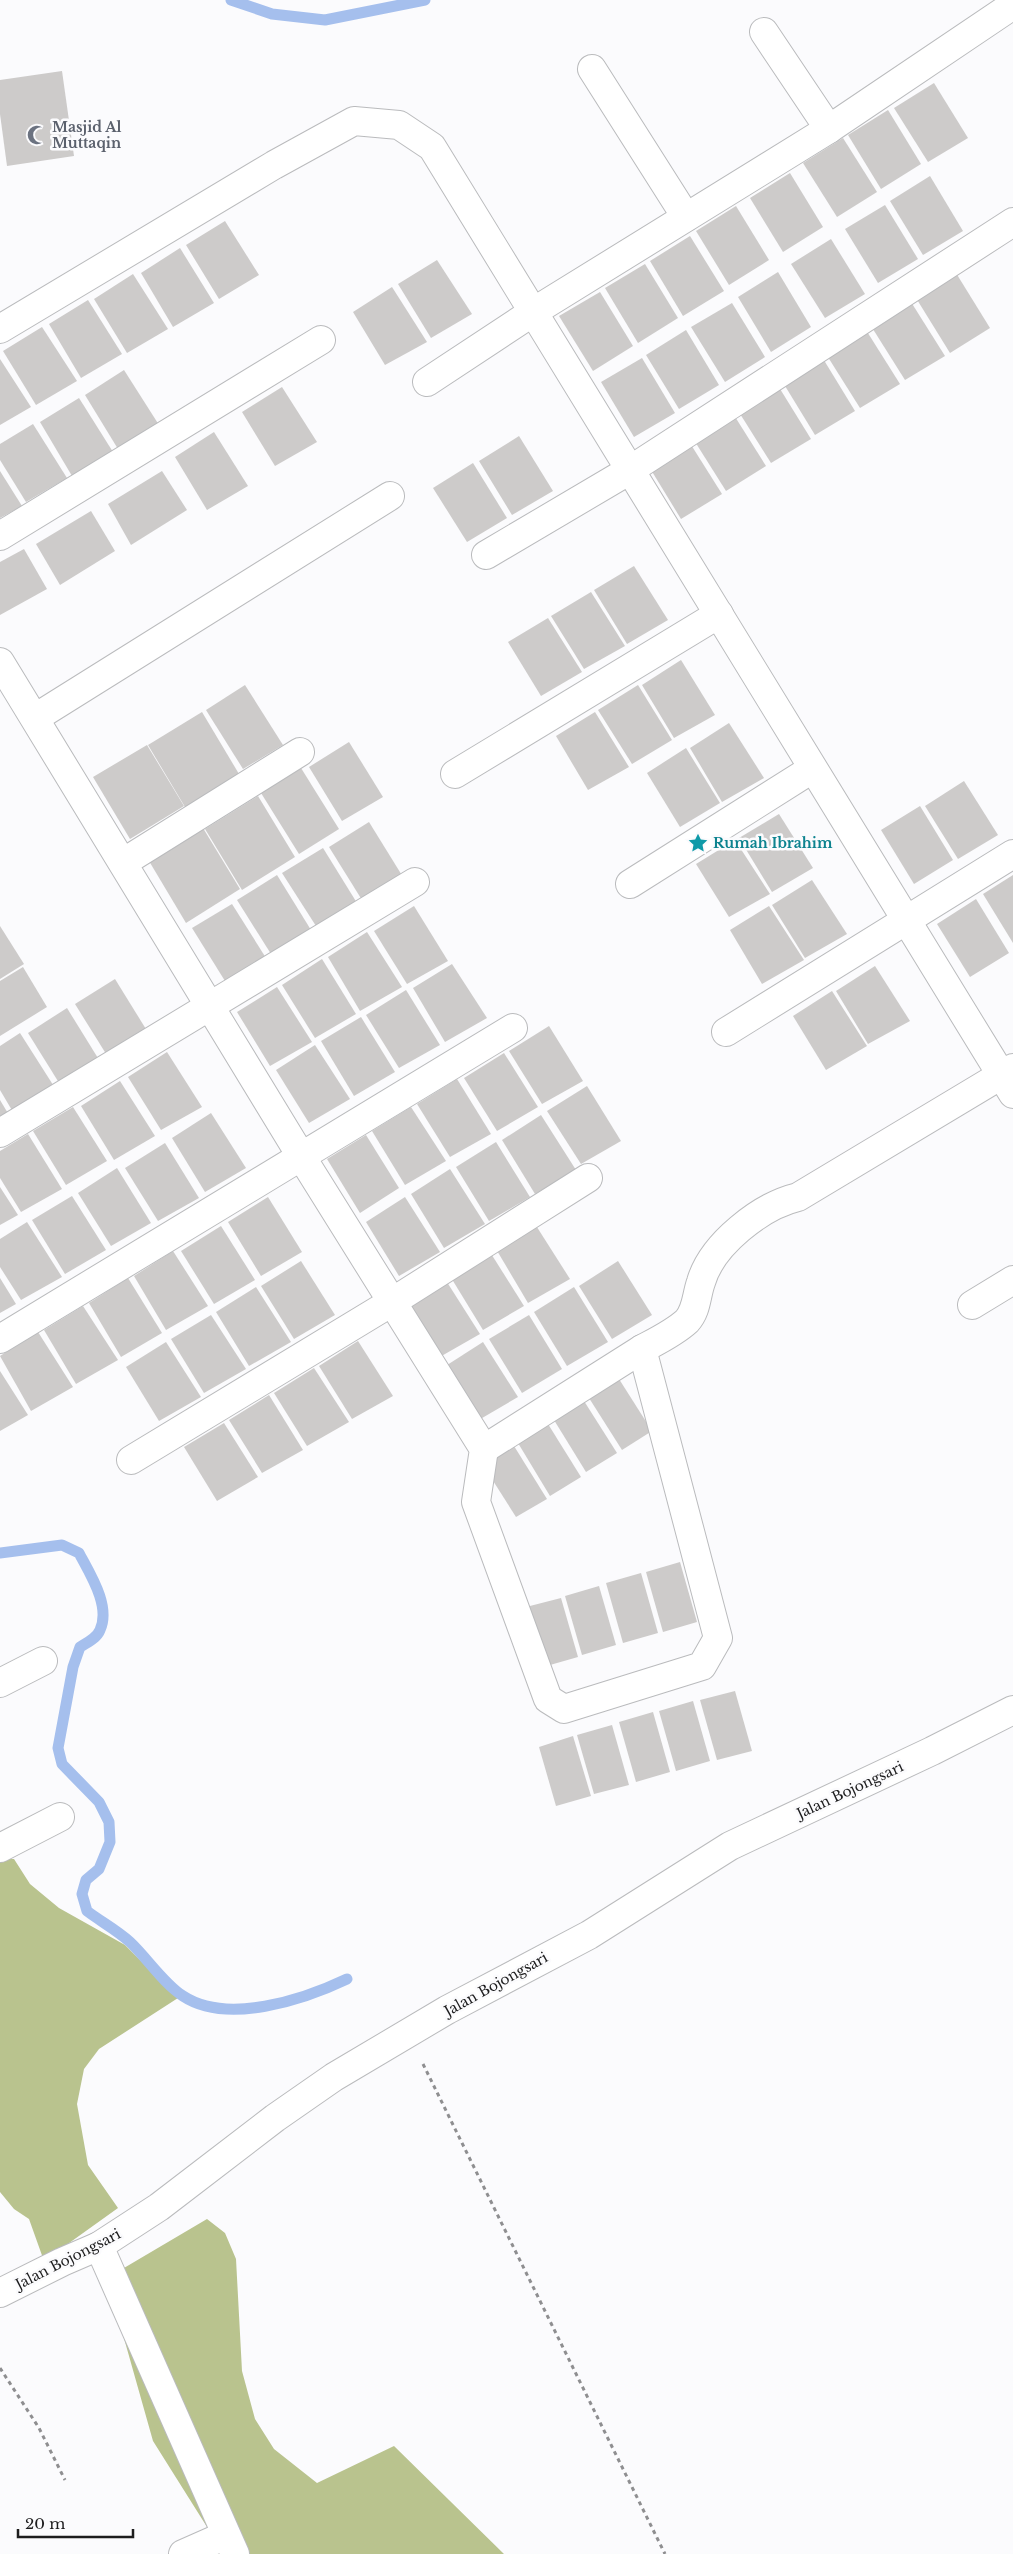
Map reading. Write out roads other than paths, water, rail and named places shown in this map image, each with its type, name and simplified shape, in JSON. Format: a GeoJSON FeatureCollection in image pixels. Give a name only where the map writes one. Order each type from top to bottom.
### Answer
{"type":"FeatureCollection","features":[{"type":"Feature","properties":{"kind":"street"},"geometry":{"type":"LineString","coordinates":[[427,382],[533,312],[828,129],[1013,5]]}},
{"type":"Feature","properties":{"kind":"street"},"geometry":{"type":"LineString","coordinates":[[764,32],[828,129]]}},
{"type":"Feature","properties":{"kind":"street"},"geometry":{"type":"LineString","coordinates":[[592,69],[686,217]]}},
{"type":"Feature","properties":{"kind":"street"},"geometry":{"type":"LineString","coordinates":[[4,318],[354,121],[399,125],[432,147],[906,922],[1009,1079],[798,1197],[781,1201],[755,1216],[731,1238],[709,1264],[701,1281],[694,1312],[686,1321],[666,1337],[642,1349],[484,1449]]}},
{"type":"Feature","properties":{"kind":"street"},"geometry":{"type":"LineString","coordinates":[[486,555],[630,470],[1013,222]]}},
{"type":"Feature","properties":{"kind":"street"},"geometry":{"type":"LineString","coordinates":[[0,536],[321,340]]}},
{"type":"Feature","properties":{"kind":"street"},"geometry":{"type":"LineString","coordinates":[[35,718],[390,496]]}},
{"type":"Feature","properties":{"kind":"street"},"geometry":{"type":"LineString","coordinates":[[456,774],[719,614]]}},
{"type":"Feature","properties":{"kind":"street"},"geometry":{"type":"LineString","coordinates":[[0,662],[124,862],[301,1156],[484,1449],[476,1502],[548,1699],[564,1709],[702,1666],[718,1638],[642,1349]]}},
{"type":"Feature","properties":{"kind":"street"},"geometry":{"type":"LineString","coordinates":[[124,862],[300,752]]}},
{"type":"Feature","properties":{"kind":"street"},"geometry":{"type":"LineString","coordinates":[[630,884],[812,770]]}},
{"type":"Feature","properties":{"kind":"street"},"geometry":{"type":"LineString","coordinates":[[726,1032],[1013,854]]}},
{"type":"Feature","properties":{"kind":"street"},"geometry":{"type":"LineString","coordinates":[[0,1134],[415,882]]}},
{"type":"Feature","properties":{"kind":"street"},"geometry":{"type":"LineString","coordinates":[[0,1339],[513,1028]]}},
{"type":"Feature","properties":{"kind":"street"},"geometry":{"type":"LineString","coordinates":[[131,1460],[392,1302],[588,1178]]}},
{"type":"Feature","properties":{"kind":"street"},"geometry":{"type":"LineString","coordinates":[[972,1305],[1013,1280]]}},
{"type":"Feature","properties":{"kind":"street"},"geometry":{"type":"LineString","coordinates":[[0,1683],[43,1660]]}},
{"type":"Feature","properties":{"kind":"street","name":"Jalan Bojongsari"},"geometry":{"type":"LineString","coordinates":[[0,2293],[99,2246],[159,2207],[282,2112],[334,2077],[407,2033],[589,1935],[730,1846],[932,1751],[1013,1710]]}},
{"type":"Feature","properties":{"kind":"street"},"geometry":{"type":"LineString","coordinates":[[0,1848],[60,1817]]}},
{"type":"Feature","properties":{"kind":"street"},"geometry":{"type":"LineString","coordinates":[[99,2246],[230,2545],[182,2554]]}},
{"type":"Feature","properties":{"kind":"waterway"},"geometry":{"type":"LineString","coordinates":[[231,0],[272,14],[325,20],[425,0]]}},
{"type":"Feature","properties":{"kind":"waterway"},"geometry":{"type":"LineString","coordinates":[[0,1553],[62,1545],[79,1553],[98,1590],[101,1601],[103,1621],[99,1633],[80,1647],[73,1667],[58,1748],[62,1764],[99,1802],[109,1822],[110,1842],[99,1869],[86,1880],[82,1894],[87,1911],[130,1942],[176,1991],[201,2004],[221,2009],[265,2006],[309,1995],[347,1979]]}},
{"type":"Feature","properties":{"kind":"place","name":"Masjid Al Muttaqin"},"geometry":{"type":"Point","coordinates":[37,135]}},
{"type":"Feature","properties":{"kind":"place","name":"Rumah Ibrahim"},"geometry":{"type":"Point","coordinates":[698,843]}}]}
